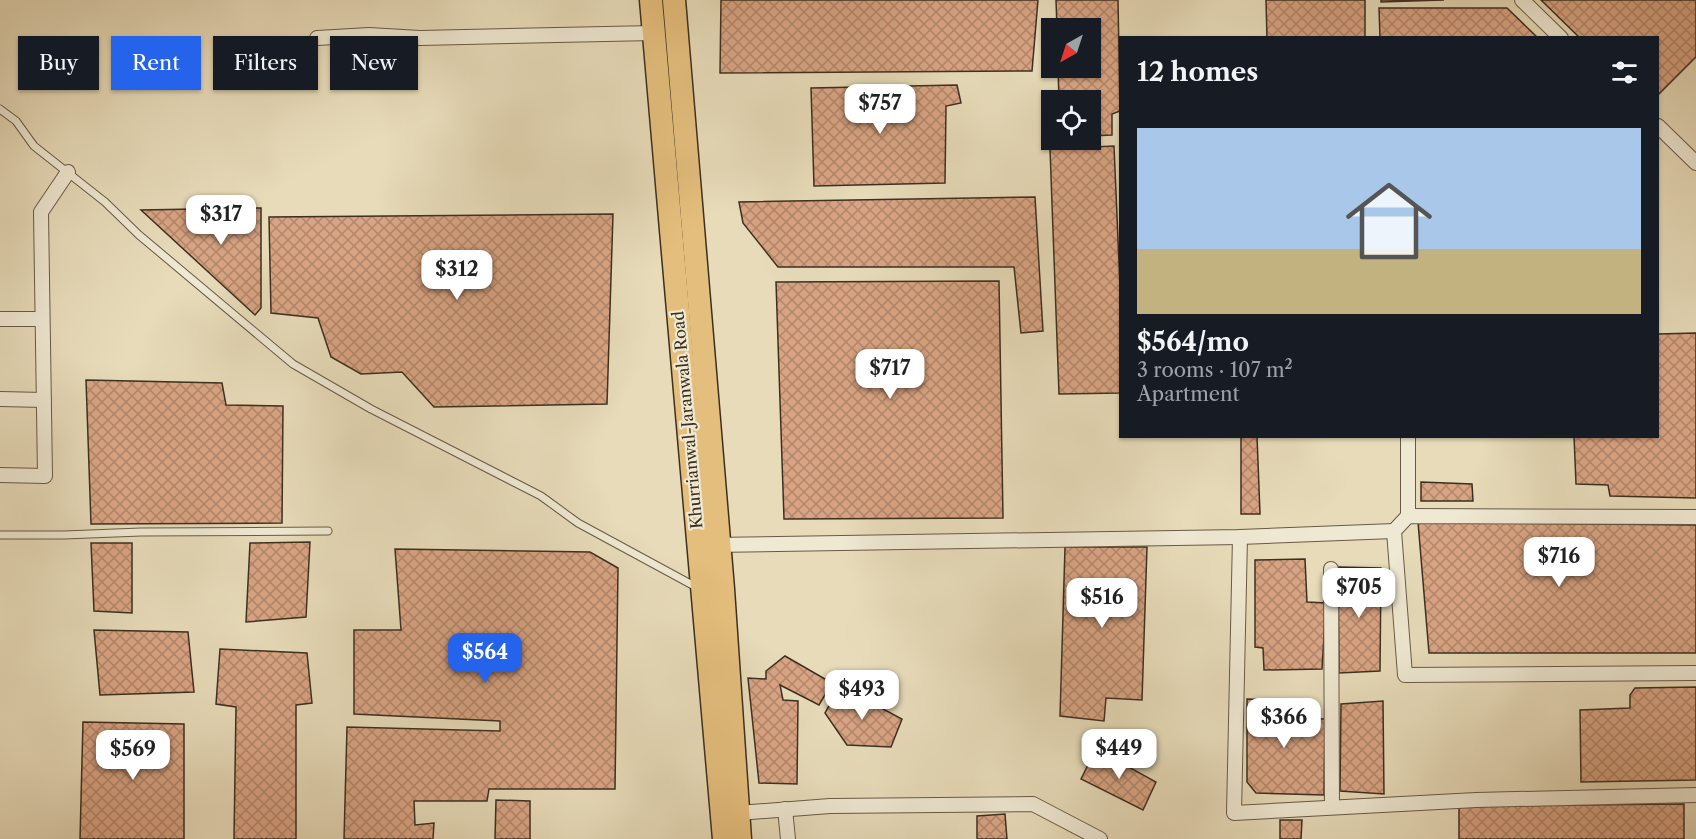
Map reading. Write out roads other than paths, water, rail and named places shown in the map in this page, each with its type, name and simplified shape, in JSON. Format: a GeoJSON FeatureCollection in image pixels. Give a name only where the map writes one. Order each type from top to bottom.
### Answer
{"type":"FeatureCollection","features":[{"type":"Feature","properties":{"kind":"main road","name":"Khurrianwal-Jaranwala Road"},"geometry":{"type":"LineString","coordinates":[[651,0],[708,545],[723,589],[740,839]]}},
{"type":"Feature","properties":{"kind":"main road","name":"Khurrianwal-Jaranwala Road"},"geometry":{"type":"LineString","coordinates":[[674,0],[708,545],[701,590],[724,839]]}},
{"type":"Feature","properties":{"kind":"street"},"geometry":{"type":"LineString","coordinates":[[1522,0],[1559,36]]}},
{"type":"Feature","properties":{"kind":"street"},"geometry":{"type":"LineString","coordinates":[[318,38],[369,35],[420,38],[654,33]]}},
{"type":"Feature","properties":{"kind":"street"},"geometry":{"type":"LineString","coordinates":[[1659,127],[1696,164]]}},
{"type":"Feature","properties":{"kind":"street"},"geometry":{"type":"LineString","coordinates":[[0,475],[45,476],[41,212],[68,172]]}},
{"type":"Feature","properties":{"kind":"street"},"geometry":{"type":"LineString","coordinates":[[0,319],[42,319]]}},
{"type":"Feature","properties":{"kind":"street"},"geometry":{"type":"LineString","coordinates":[[0,399],[44,400]]}},
{"type":"Feature","properties":{"kind":"street"},"geometry":{"type":"LineString","coordinates":[[708,545],[1240,537],[1394,531],[1408,516],[1408,438]]}},
{"type":"Feature","properties":{"kind":"street"},"geometry":{"type":"LineString","coordinates":[[1408,516],[1696,517]]}},
{"type":"Feature","properties":{"kind":"street"},"geometry":{"type":"LineString","coordinates":[[1394,531],[1405,675],[1696,674]]}},
{"type":"Feature","properties":{"kind":"street"},"geometry":{"type":"LineString","coordinates":[[1240,537],[1234,813],[1476,800],[1696,795]]}},
{"type":"Feature","properties":{"kind":"street"},"geometry":{"type":"LineString","coordinates":[[1331,568],[1332,807]]}},
{"type":"Feature","properties":{"kind":"street"},"geometry":{"type":"LineString","coordinates":[[738,813],[830,806],[1033,804],[1100,839]]}},
{"type":"Feature","properties":{"kind":"street"},"geometry":{"type":"LineString","coordinates":[[785,809],[788,839]]}},
{"type":"Feature","properties":{"kind":"lane"},"geometry":{"type":"LineString","coordinates":[[0,109],[16,121],[34,146],[105,202],[139,235],[293,364],[371,409],[541,496],[578,523],[701,590]]}},
{"type":"Feature","properties":{"kind":"lane"},"geometry":{"type":"LineString","coordinates":[[0,535],[328,531]]}}]}
